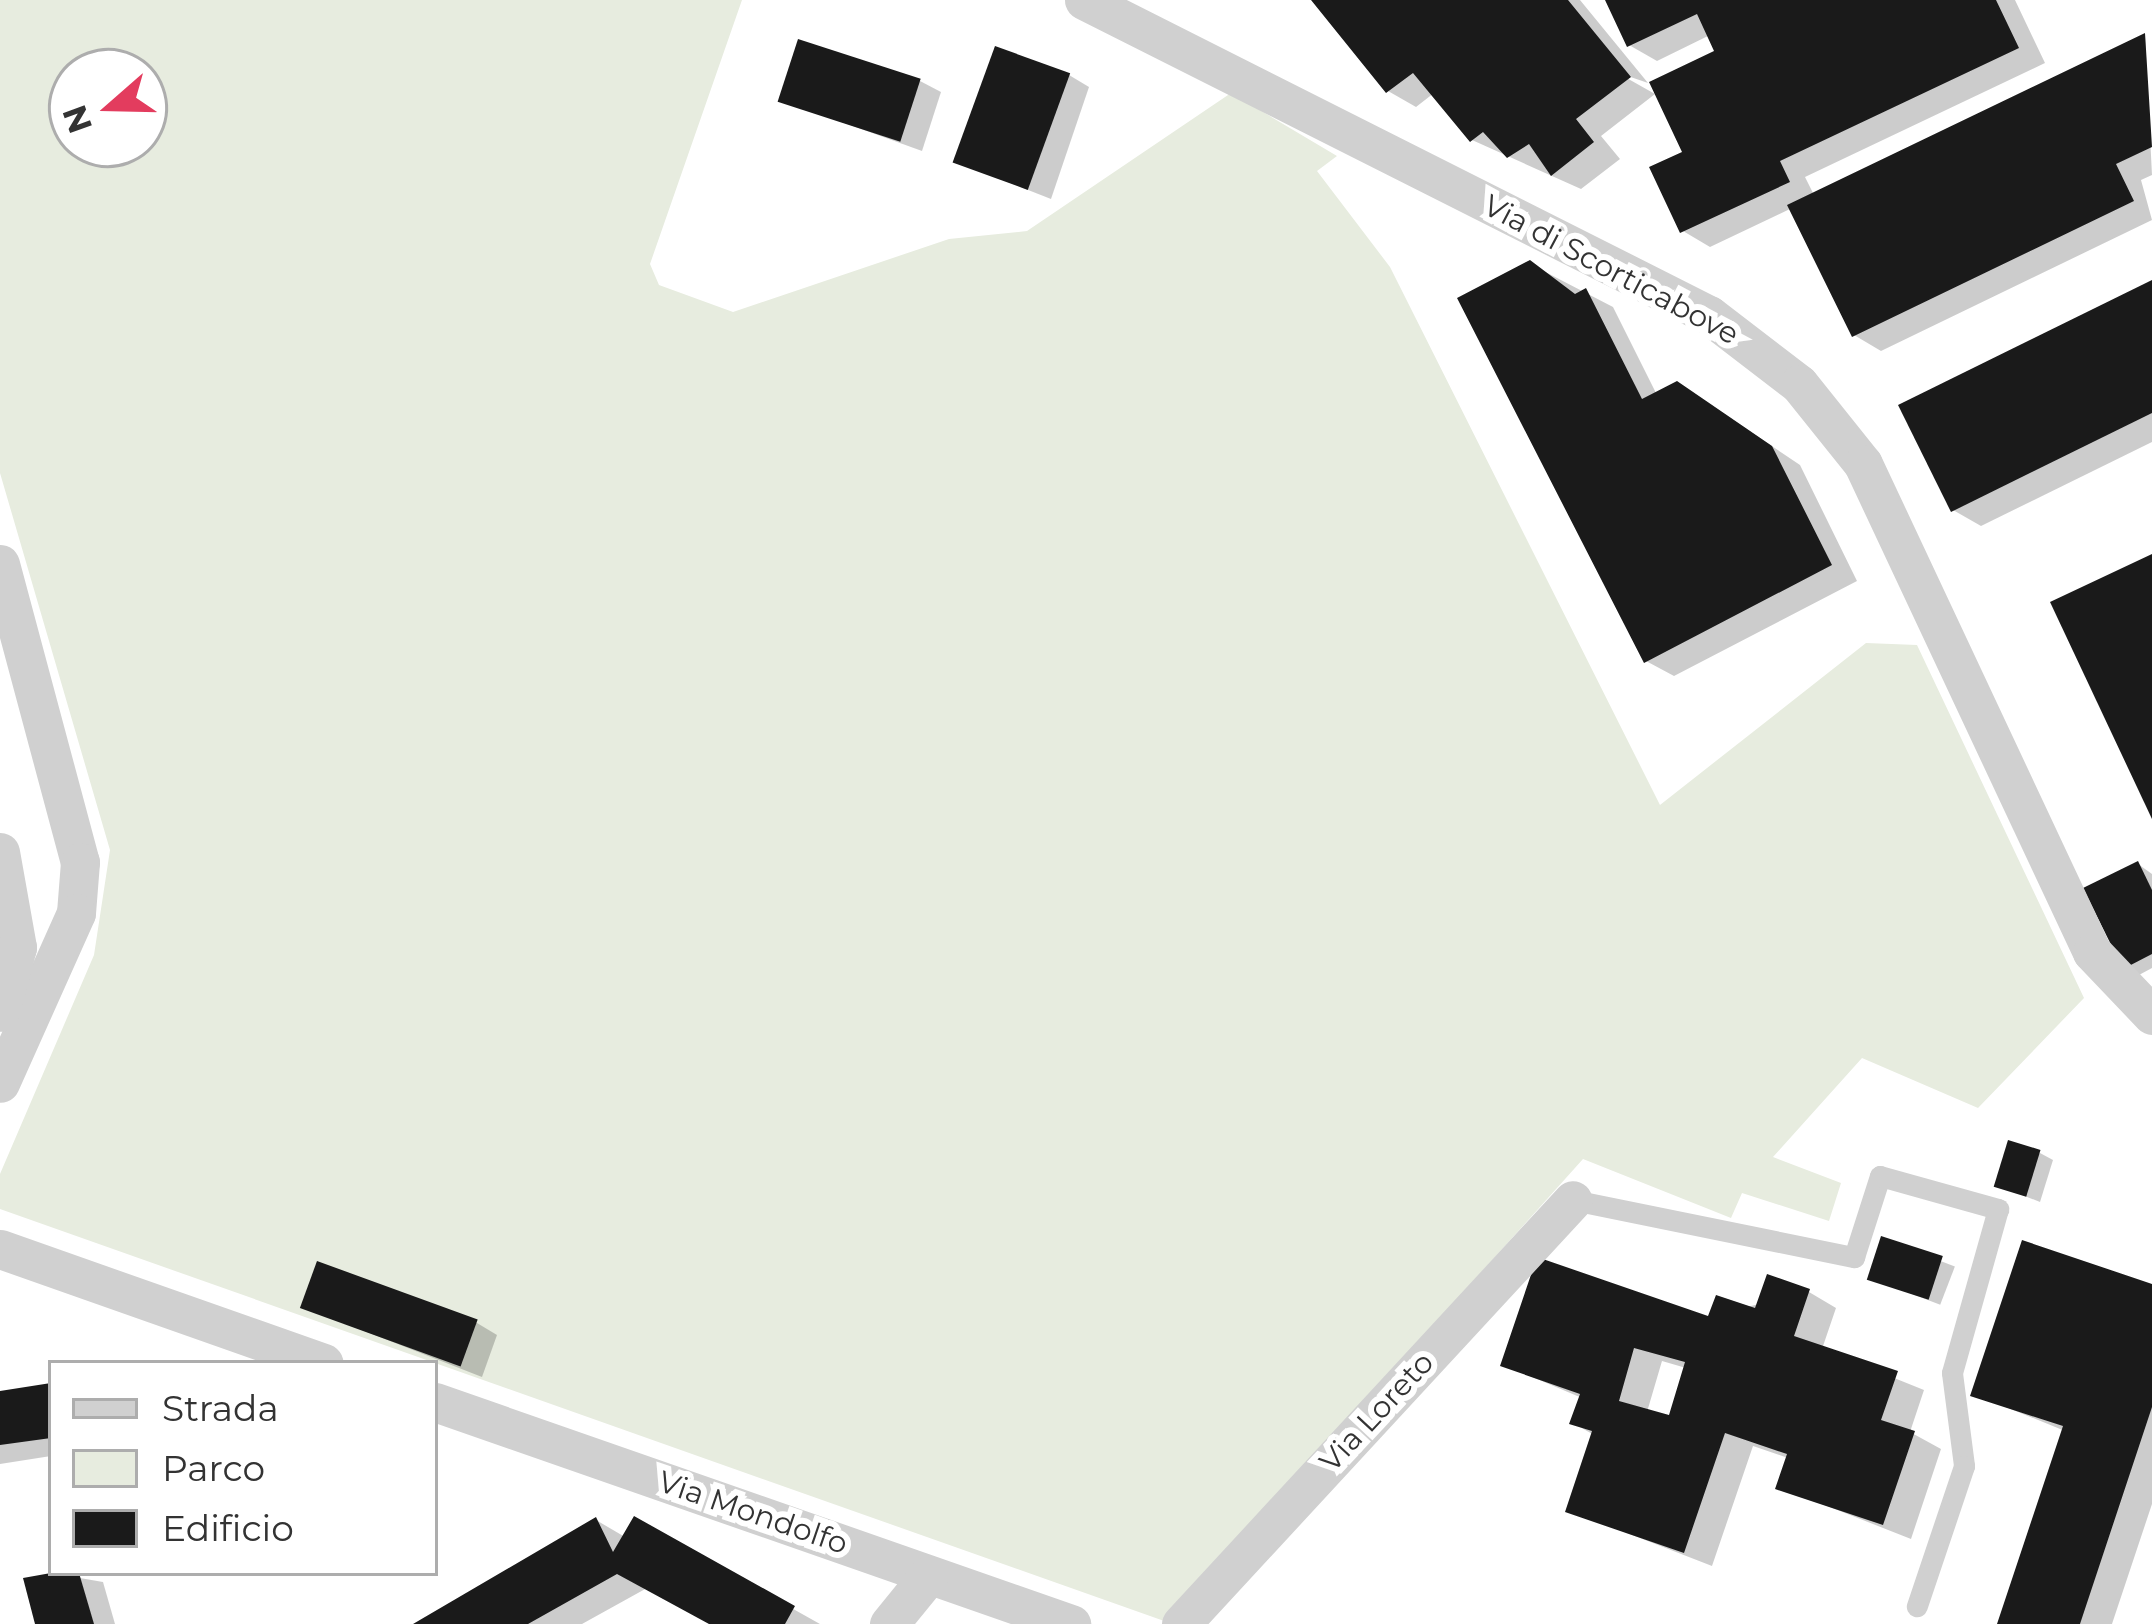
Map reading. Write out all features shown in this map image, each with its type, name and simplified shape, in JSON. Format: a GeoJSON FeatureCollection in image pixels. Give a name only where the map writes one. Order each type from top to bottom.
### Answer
{"type":"FeatureCollection","features":[{"type":"Feature","properties":{"kind":"street","name":"Via di Scorticabove"},"geometry":{"type":"LineString","coordinates":[[1084,0],[1709,315],[1799,384],[1863,464],[2092,952],[2152,1015]]}},
{"type":"Feature","properties":{"kind":"street"},"geometry":{"type":"LineString","coordinates":[[0,565],[80,862],[76,913],[0,1083]]}},
{"type":"Feature","properties":{"kind":"street"},"geometry":{"type":"LineString","coordinates":[[0,852],[16,932],[0,1012]]}},
{"type":"Feature","properties":{"kind":"street","name":"Via Loreto"},"geometry":{"type":"LineString","coordinates":[[1181,1624],[1574,1200]]}},
{"type":"Feature","properties":{"kind":"street"},"geometry":{"type":"LineString","coordinates":[[0,1250],[315,1360]]}},
{"type":"Feature","properties":{"kind":"street","name":"Via Mondolfo"},"geometry":{"type":"LineString","coordinates":[[438,1403],[1071,1624]]}},
{"type":"Feature","properties":{"kind":"street"},"geometry":{"type":"LineString","coordinates":[[889,1624],[929,1575]]}},
{"type":"Feature","properties":{"kind":"lane"},"geometry":{"type":"LineString","coordinates":[[1574,1200],[1854,1257],[1880,1176],[1998,1209],[1952,1373],[1964,1466],[1917,1606]]}},
{"type":"Feature","properties":{"kind":"green space"},"geometry":{"type":"Polygon","coordinates":[[[0,0],[742,0],[650,264],[659,285],[733,312],[949,239],[1027,231],[1231,93],[1337,156],[1317,171],[1390,267],[1660,805],[1866,643],[1917,645],[2084,998],[1978,1108],[1862,1058],[1773,1157],[1841,1183],[1829,1221],[1742,1193],[1731,1218],[1583,1159],[1167,1622],[438,1364],[438,1360],[427,1360],[0,1209],[0,1174],[94,955],[110,850],[0,473],[0,0]]]}},
{"type":"Feature","properties":{"kind":"building"},"geometry":{"type":"Polygon","coordinates":[[[1311,0],[1568,0],[1631,77],[1576,119],[1594,142],[1551,176],[1529,144],[1507,158],[1483,132],[1470,142],[1413,73],[1386,93],[1311,0]]]}},
{"type":"Feature","properties":{"kind":"building"},"geometry":{"type":"Polygon","coordinates":[[[1605,0],[1996,0],[2019,48],[1780,161],[1790,182],[1680,233],[1649,167],[1682,152],[1649,82],[1714,51],[1697,14],[1627,47],[1605,0]]]}},
{"type":"Feature","properties":{"kind":"building"},"geometry":{"type":"Polygon","coordinates":[[[2145,33],[2152,147],[2116,164],[2134,201],[1852,337],[1787,205],[2145,33]]]}},
{"type":"Feature","properties":{"kind":"building"},"geometry":{"type":"Polygon","coordinates":[[[798,39],[921,79],[900,142],[778,102],[798,39]]]}},
{"type":"Feature","properties":{"kind":"building"},"geometry":{"type":"Polygon","coordinates":[[[995,46],[1070,73],[1028,190],[953,163],[995,46]]]}},
{"type":"Feature","properties":{"kind":"building"},"geometry":{"type":"Polygon","coordinates":[[[1530,260],[1575,294],[1586,288],[1642,399],[1677,381],[1772,446],[1832,565],[1644,663],[1457,298],[1530,260]]]}},
{"type":"Feature","properties":{"kind":"building"},"geometry":{"type":"Polygon","coordinates":[[[2152,280],[2152,413],[1951,512],[1898,405],[2152,280]]]}},
{"type":"Feature","properties":{"kind":"building"},"geometry":{"type":"Polygon","coordinates":[[[2152,554],[2152,819],[2050,602],[2152,554]]]}},
{"type":"Feature","properties":{"kind":"building"},"geometry":{"type":"Polygon","coordinates":[[[2138,861],[2152,890],[2152,954],[2123,969],[2083,888],[2138,861]]]}},
{"type":"Feature","properties":{"kind":"building"},"geometry":{"type":"Polygon","coordinates":[[[2008,1140],[2041,1150],[2026,1197],[1994,1187],[2008,1140]]]}},
{"type":"Feature","properties":{"kind":"building"},"geometry":{"type":"Polygon","coordinates":[[[1881,1236],[1943,1256],[1929,1300],[1867,1280],[1881,1236]]]}},
{"type":"Feature","properties":{"kind":"building"},"geometry":{"type":"Polygon","coordinates":[[[2022,1240],[2152,1284],[2152,1407],[2080,1624],[1997,1624],[2063,1426],[1970,1396],[2022,1240]]]}},
{"type":"Feature","properties":{"kind":"building"},"geometry":{"type":"Polygon","coordinates":[[[1537,1257],[1708,1316],[1716,1295],[1755,1308],[1767,1274],[1810,1289],[1794,1336],[1898,1371],[1881,1420],[1915,1431],[1883,1525],[1775,1489],[1787,1454],[1725,1433],[1684,1553],[1565,1512],[1592,1431],[1569,1424],[1580,1394],[1500,1366],[1537,1257]],[[1634,1348],[1619,1401],[1669,1415],[1685,1362],[1634,1348]]]}},
{"type":"Feature","properties":{"kind":"building"},"geometry":{"type":"Polygon","coordinates":[[[317,1261],[478,1319],[461,1366],[300,1308],[317,1261]]]}},
{"type":"Feature","properties":{"kind":"building"},"geometry":{"type":"Polygon","coordinates":[[[48,1383],[48,1438],[0,1445],[0,1391],[48,1383]]]}},
{"type":"Feature","properties":{"kind":"building"},"geometry":{"type":"Polygon","coordinates":[[[634,1516],[795,1606],[785,1624],[709,1624],[617,1574],[528,1624],[413,1624],[596,1517],[613,1552],[634,1516]]]}},
{"type":"Feature","properties":{"kind":"building"},"geometry":{"type":"Polygon","coordinates":[[[80,1576],[94,1624],[35,1624],[23,1578],[80,1576]]]}}]}
